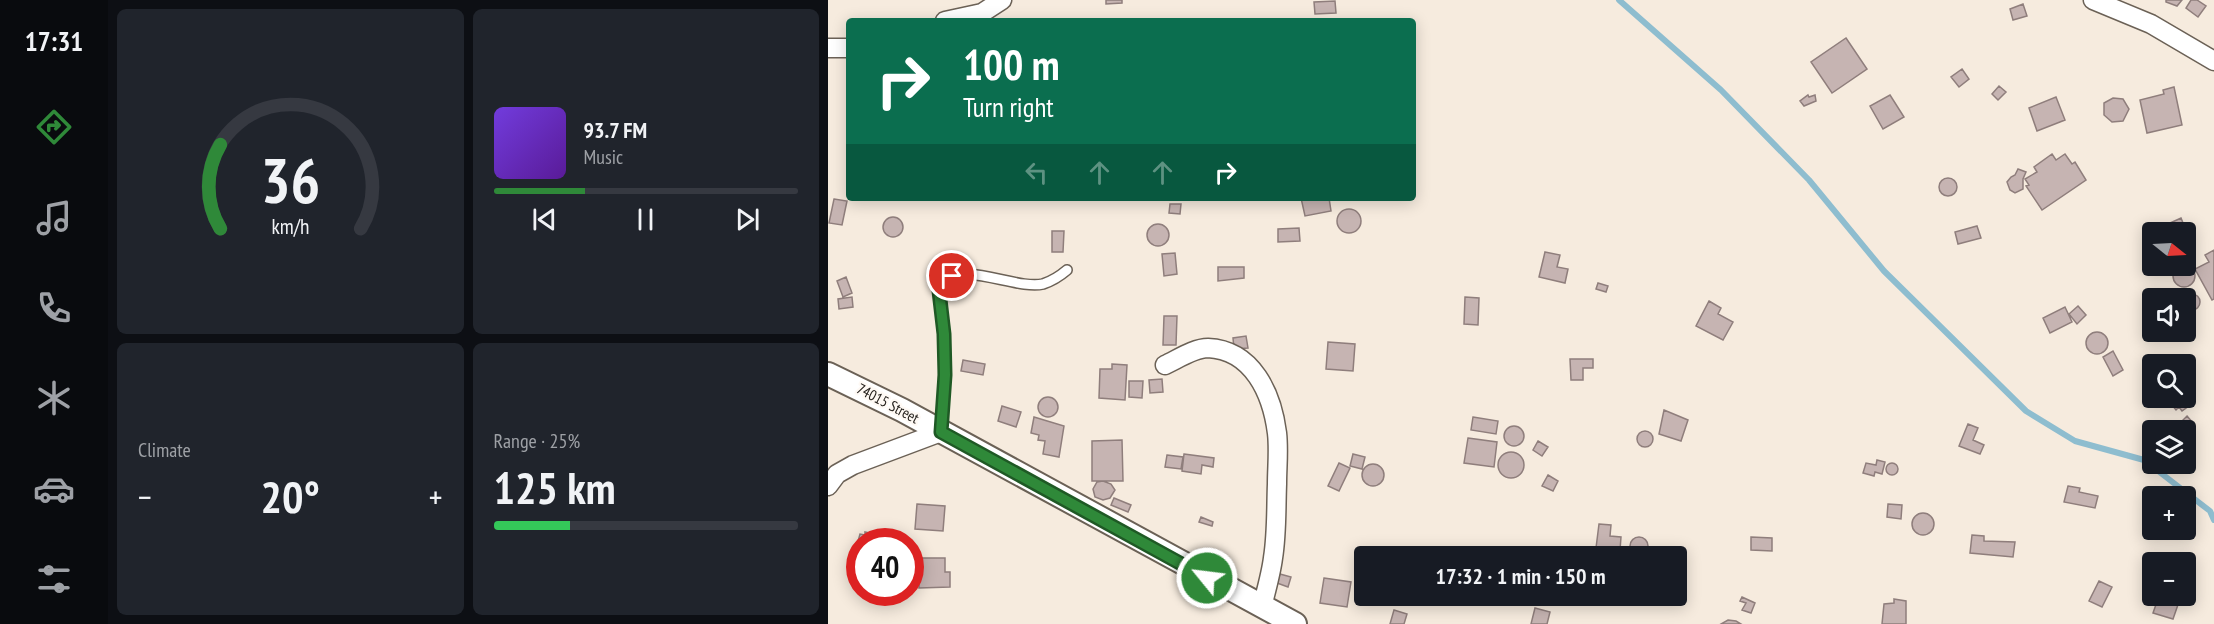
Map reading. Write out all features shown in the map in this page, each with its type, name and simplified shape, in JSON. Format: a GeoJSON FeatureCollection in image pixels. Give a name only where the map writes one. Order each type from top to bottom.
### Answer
{"type":"FeatureCollection","features":[{"type":"Feature","properties":{"kind":"street"},"geometry":{"type":"LineString","coordinates":[[959,18],[982,13],[1002,0]]}},
{"type":"Feature","properties":{"kind":"street"},"geometry":{"type":"LineString","coordinates":[[2093,0],[2151,24],[2214,62]]}},
{"type":"Feature","properties":{"kind":"street"},"geometry":{"type":"LineString","coordinates":[[828,48],[846,48]]}},
{"type":"Feature","properties":{"kind":"street"},"geometry":{"type":"LineString","coordinates":[[1165,365],[1200,349],[1207,348],[1227,353],[1245,361],[1252,367],[1267,395],[1277,434],[1276,529],[1273,559],[1262,607]]}},
{"type":"Feature","properties":{"kind":"street","name":"74015 Street"},"geometry":{"type":"LineString","coordinates":[[828,374],[876,396],[1295,624]]}},
{"type":"Feature","properties":{"kind":"street"},"geometry":{"type":"LineString","coordinates":[[828,486],[837,474],[853,465],[941,432]]}},
{"type":"Feature","properties":{"kind":"lane"},"geometry":{"type":"LineString","coordinates":[[941,432],[945,375],[944,334],[939,291],[944,282],[952,276],[965,275],[1033,285],[1045,283],[1067,270]]}},
{"type":"Feature","properties":{"kind":"building"},"geometry":{"type":"Polygon","coordinates":[[[1106,0],[1122,0],[1122,3],[1106,4],[1106,0]]]}},
{"type":"Feature","properties":{"kind":"building"},"geometry":{"type":"Polygon","coordinates":[[[2166,0],[2182,0],[2177,6],[2166,0]]]}},
{"type":"Feature","properties":{"kind":"building"},"geometry":{"type":"Polygon","coordinates":[[[2191,0],[2197,0],[2206,6],[2198,17],[2186,8],[2191,0]]]}},
{"type":"Feature","properties":{"kind":"building"},"geometry":{"type":"Polygon","coordinates":[[[1335,1],[1336,13],[1315,14],[1314,2],[1335,1]]]}},
{"type":"Feature","properties":{"kind":"building"},"geometry":{"type":"Polygon","coordinates":[[[2023,4],[2027,16],[2013,20],[2010,9],[2023,4]]]}},
{"type":"Feature","properties":{"kind":"building"},"geometry":{"type":"Polygon","coordinates":[[[1846,38],[1867,69],[1832,93],[1811,62],[1846,38]]]}},
{"type":"Feature","properties":{"kind":"building"},"geometry":{"type":"Polygon","coordinates":[[[1962,69],[1969,79],[1959,87],[1951,77],[1962,69]]]}},
{"type":"Feature","properties":{"kind":"building"},"geometry":{"type":"Polygon","coordinates":[[[1999,86],[2006,92],[1998,100],[1992,94],[1999,86]]]}},
{"type":"Feature","properties":{"kind":"building"},"geometry":{"type":"Polygon","coordinates":[[[2174,87],[2182,125],[2147,133],[2140,100],[2164,94],[2163,90],[2174,87]]]}},
{"type":"Feature","properties":{"kind":"building"},"geometry":{"type":"Polygon","coordinates":[[[1808,95],[1809,97],[1815,95],[1816,101],[1804,106],[1800,101],[1808,95]]]}},
{"type":"Feature","properties":{"kind":"building"},"geometry":{"type":"Polygon","coordinates":[[[1890,95],[1904,117],[1883,129],[1870,106],[1890,95]]]}},
{"type":"Feature","properties":{"kind":"building"},"geometry":{"type":"Polygon","coordinates":[[[2056,97],[2065,120],[2037,131],[2029,108],[2056,97]]]}},
{"type":"Feature","properties":{"kind":"building"},"geometry":{"type":"Polygon","coordinates":[[[2113,98],[2123,99],[2129,109],[2123,121],[2112,122],[2104,115],[2104,103],[2113,98]]]}},
{"type":"Feature","properties":{"kind":"building"},"geometry":{"type":"Polygon","coordinates":[[[2052,154],[2056,160],[2065,154],[2072,164],[2075,162],[2086,180],[2042,210],[2026,186],[2029,185],[2025,179],[2037,172],[2034,167],[2052,154]]]}},
{"type":"Feature","properties":{"kind":"building"},"geometry":{"type":"Polygon","coordinates":[[[2018,169],[2026,172],[2023,189],[2015,193],[2010,190],[2007,182],[2018,169]]]}},
{"type":"Feature","properties":{"kind":"building"},"geometry":{"type":"Polygon","coordinates":[[[1948,178],[1954,181],[1957,187],[1954,193],[1948,196],[1942,193],[1939,187],[1942,181],[1948,178]]]}},
{"type":"Feature","properties":{"kind":"building"},"geometry":{"type":"Polygon","coordinates":[[[834,199],[847,201],[842,225],[829,223],[834,199]]]}},
{"type":"Feature","properties":{"kind":"building"},"geometry":{"type":"Polygon","coordinates":[[[1302,201],[1329,201],[1331,211],[1305,216],[1302,201]]]}},
{"type":"Feature","properties":{"kind":"building"},"geometry":{"type":"Polygon","coordinates":[[[1170,204],[1181,204],[1180,214],[1169,213],[1170,204]]]}},
{"type":"Feature","properties":{"kind":"building"},"geometry":{"type":"Polygon","coordinates":[[[1349,209],[1354,210],[1360,216],[1360,226],[1354,232],[1349,233],[1344,232],[1338,226],[1337,221],[1338,216],[1344,210],[1349,209]]]}},
{"type":"Feature","properties":{"kind":"building"},"geometry":{"type":"Polygon","coordinates":[[[893,217],[900,220],[903,227],[900,234],[893,237],[886,234],[883,227],[886,220],[893,217]]]}},
{"type":"Feature","properties":{"kind":"building"},"geometry":{"type":"Polygon","coordinates":[[[1158,224],[1166,227],[1169,235],[1166,243],[1158,246],[1150,243],[1147,235],[1150,227],[1158,224]]]}},
{"type":"Feature","properties":{"kind":"building"},"geometry":{"type":"Polygon","coordinates":[[[1977,226],[1981,238],[1958,244],[1955,232],[1977,226]]]}},
{"type":"Feature","properties":{"kind":"building"},"geometry":{"type":"Polygon","coordinates":[[[1299,228],[1300,241],[1278,242],[1278,229],[1299,228]]]}},
{"type":"Feature","properties":{"kind":"building"},"geometry":{"type":"Polygon","coordinates":[[[1052,231],[1064,231],[1063,252],[1052,252],[1052,231]]]}},
{"type":"Feature","properties":{"kind":"building"},"geometry":{"type":"Polygon","coordinates":[[[2214,250],[2214,299],[2212,300],[2196,271],[2196,268],[2209,262],[2205,255],[2214,250]]]}},
{"type":"Feature","properties":{"kind":"building"},"geometry":{"type":"Polygon","coordinates":[[[1545,252],[1560,255],[1557,267],[1568,269],[1565,283],[1539,277],[1545,252]]]}},
{"type":"Feature","properties":{"kind":"building"},"geometry":{"type":"Polygon","coordinates":[[[1175,253],[1177,274],[1164,276],[1162,254],[1175,253]]]}},
{"type":"Feature","properties":{"kind":"building"},"geometry":{"type":"Polygon","coordinates":[[[1218,267],[1244,267],[1244,278],[1218,281],[1218,267]]]}},
{"type":"Feature","properties":{"kind":"building"},"geometry":{"type":"Polygon","coordinates":[[[2173,276],[2195,276],[2192,284],[2184,287],[2176,284],[2173,276]]]}},
{"type":"Feature","properties":{"kind":"building"},"geometry":{"type":"Polygon","coordinates":[[[846,277],[852,293],[843,297],[837,281],[846,277]]]}},
{"type":"Feature","properties":{"kind":"building"},"geometry":{"type":"Polygon","coordinates":[[[1598,283],[1608,286],[1606,292],[1596,289],[1598,283]]]}},
{"type":"Feature","properties":{"kind":"building"},"geometry":{"type":"Polygon","coordinates":[[[2196,295],[2200,302],[2196,309],[2196,295]]]}},
{"type":"Feature","properties":{"kind":"building"},"geometry":{"type":"Polygon","coordinates":[[[852,297],[853,307],[839,309],[838,299],[852,297]]]}},
{"type":"Feature","properties":{"kind":"building"},"geometry":{"type":"Polygon","coordinates":[[[1465,297],[1479,298],[1478,325],[1464,324],[1465,297]]]}},
{"type":"Feature","properties":{"kind":"building"},"geometry":{"type":"Polygon","coordinates":[[[1709,301],[1721,308],[1718,314],[1733,322],[1723,340],[1696,326],[1709,301]]]}},
{"type":"Feature","properties":{"kind":"building"},"geometry":{"type":"Polygon","coordinates":[[[2078,306],[2086,315],[2077,324],[2069,314],[2078,306]]]}},
{"type":"Feature","properties":{"kind":"building"},"geometry":{"type":"Polygon","coordinates":[[[2065,307],[2072,322],[2050,333],[2043,318],[2065,307]]]}},
{"type":"Feature","properties":{"kind":"building"},"geometry":{"type":"Polygon","coordinates":[[[1164,316],[1177,316],[1176,345],[1163,345],[1164,316]]]}},
{"type":"Feature","properties":{"kind":"building"},"geometry":{"type":"Polygon","coordinates":[[[2093,332],[2101,332],[2108,339],[2108,347],[2101,354],[2093,354],[2086,347],[2086,339],[2093,332]]]}},
{"type":"Feature","properties":{"kind":"building"},"geometry":{"type":"Polygon","coordinates":[[[1246,336],[1248,348],[1234,349],[1233,338],[1246,336]]]}},
{"type":"Feature","properties":{"kind":"building"},"geometry":{"type":"Polygon","coordinates":[[[1328,342],[1355,344],[1353,371],[1326,369],[1328,342]]]}},
{"type":"Feature","properties":{"kind":"building"},"geometry":{"type":"Polygon","coordinates":[[[2113,351],[2123,370],[2113,376],[2103,357],[2113,351]]]}},
{"type":"Feature","properties":{"kind":"building"},"geometry":{"type":"Polygon","coordinates":[[[1570,359],[1593,359],[1593,368],[1583,368],[1583,380],[1571,380],[1570,359]]]}},
{"type":"Feature","properties":{"kind":"building"},"geometry":{"type":"Polygon","coordinates":[[[963,360],[985,364],[983,375],[961,371],[963,360]]]}},
{"type":"Feature","properties":{"kind":"building"},"geometry":{"type":"Polygon","coordinates":[[[1112,364],[1127,365],[1125,400],[1099,398],[1100,369],[1112,369],[1112,364]]]}},
{"type":"Feature","properties":{"kind":"building"},"geometry":{"type":"Polygon","coordinates":[[[1162,379],[1163,392],[1150,393],[1149,380],[1162,379]]]}},
{"type":"Feature","properties":{"kind":"building"},"geometry":{"type":"Polygon","coordinates":[[[1129,381],[1143,381],[1142,398],[1129,397],[1129,381]]]}},
{"type":"Feature","properties":{"kind":"building"},"geometry":{"type":"Polygon","coordinates":[[[1048,397],[1055,400],[1058,407],[1055,414],[1048,417],[1041,414],[1038,407],[1041,400],[1048,397]]]}},
{"type":"Feature","properties":{"kind":"building"},"geometry":{"type":"Polygon","coordinates":[[[1002,406],[1021,412],[1016,427],[998,421],[1002,406]]]}},
{"type":"Feature","properties":{"kind":"building"},"geometry":{"type":"Polygon","coordinates":[[[1664,410],[1688,420],[1681,441],[1659,434],[1664,410]]]}},
{"type":"Feature","properties":{"kind":"building"},"geometry":{"type":"Polygon","coordinates":[[[1034,417],[1064,426],[1059,457],[1043,454],[1045,441],[1038,440],[1039,435],[1031,433],[1034,417]]]}},
{"type":"Feature","properties":{"kind":"building"},"geometry":{"type":"Polygon","coordinates":[[[1473,417],[1498,421],[1496,434],[1471,430],[1473,417]]]}},
{"type":"Feature","properties":{"kind":"building"},"geometry":{"type":"Polygon","coordinates":[[[1968,424],[1978,428],[1973,440],[1984,445],[1980,454],[1959,446],[1968,424]]]}},
{"type":"Feature","properties":{"kind":"building"},"geometry":{"type":"Polygon","coordinates":[[[1514,426],[1521,429],[1524,436],[1521,443],[1514,446],[1507,443],[1504,436],[1507,429],[1514,426]]]}},
{"type":"Feature","properties":{"kind":"building"},"geometry":{"type":"Polygon","coordinates":[[[1642,431],[1648,431],[1653,439],[1651,445],[1642,447],[1637,442],[1637,436],[1642,431]]]}},
{"type":"Feature","properties":{"kind":"building"},"geometry":{"type":"Polygon","coordinates":[[[1468,438],[1497,442],[1494,467],[1464,463],[1468,438]]]}},
{"type":"Feature","properties":{"kind":"building"},"geometry":{"type":"Polygon","coordinates":[[[1122,440],[1123,481],[1092,481],[1092,441],[1122,440]]]}},
{"type":"Feature","properties":{"kind":"building"},"geometry":{"type":"Polygon","coordinates":[[[1538,441],[1548,447],[1542,456],[1533,450],[1538,441]]]}},
{"type":"Feature","properties":{"kind":"building"},"geometry":{"type":"Polygon","coordinates":[[[1511,452],[1520,456],[1524,465],[1520,474],[1511,478],[1502,474],[1498,465],[1502,456],[1511,452]]]}},
{"type":"Feature","properties":{"kind":"building"},"geometry":{"type":"Polygon","coordinates":[[[1184,454],[1214,458],[1213,467],[1202,465],[1201,474],[1182,471],[1184,454]]]}},
{"type":"Feature","properties":{"kind":"building"},"geometry":{"type":"Polygon","coordinates":[[[1353,454],[1365,457],[1362,469],[1350,466],[1353,454]]]}},
{"type":"Feature","properties":{"kind":"building"},"geometry":{"type":"Polygon","coordinates":[[[1167,455],[1183,457],[1181,469],[1165,467],[1167,455]]]}},
{"type":"Feature","properties":{"kind":"building"},"geometry":{"type":"Polygon","coordinates":[[[1877,460],[1885,462],[1882,474],[1875,472],[1874,476],[1863,473],[1866,463],[1876,465],[1877,460]]]}},
{"type":"Feature","properties":{"kind":"building"},"geometry":{"type":"Polygon","coordinates":[[[1339,463],[1350,468],[1339,491],[1328,486],[1339,463]]]}},
{"type":"Feature","properties":{"kind":"building"},"geometry":{"type":"Polygon","coordinates":[[[1894,463],[1897,464],[1897,474],[1890,475],[1887,474],[1886,467],[1887,464],[1894,463]]]}},
{"type":"Feature","properties":{"kind":"building"},"geometry":{"type":"Polygon","coordinates":[[[1369,464],[1377,464],[1384,471],[1384,479],[1377,486],[1369,486],[1362,479],[1362,471],[1369,464]]]}},
{"type":"Feature","properties":{"kind":"building"},"geometry":{"type":"Polygon","coordinates":[[[1548,475],[1558,481],[1553,491],[1542,486],[1548,475]]]}},
{"type":"Feature","properties":{"kind":"building"},"geometry":{"type":"Polygon","coordinates":[[[1103,481],[1111,484],[1115,490],[1110,498],[1103,500],[1095,497],[1093,489],[1097,482],[1103,481]]]}},
{"type":"Feature","properties":{"kind":"building"},"geometry":{"type":"Polygon","coordinates":[[[2068,486],[2080,488],[2079,492],[2098,496],[2095,508],[2064,502],[2068,486]]]}},
{"type":"Feature","properties":{"kind":"building"},"geometry":{"type":"Polygon","coordinates":[[[1114,498],[1131,505],[1128,512],[1111,505],[1114,498]]]}},
{"type":"Feature","properties":{"kind":"building"},"geometry":{"type":"Polygon","coordinates":[[[917,504],[945,506],[943,531],[915,528],[917,504]]]}},
{"type":"Feature","properties":{"kind":"building"},"geometry":{"type":"Polygon","coordinates":[[[1888,504],[1902,505],[1901,519],[1887,517],[1888,504]]]}},
{"type":"Feature","properties":{"kind":"building"},"geometry":{"type":"Polygon","coordinates":[[[1923,513],[1931,516],[1934,524],[1931,532],[1923,535],[1915,532],[1912,524],[1915,516],[1923,513]]]}},
{"type":"Feature","properties":{"kind":"building"},"geometry":{"type":"Polygon","coordinates":[[[1201,517],[1213,522],[1212,526],[1199,522],[1201,517]]]}},
{"type":"Feature","properties":{"kind":"building"},"geometry":{"type":"Polygon","coordinates":[[[1599,524],[1611,525],[1610,536],[1621,537],[1620,546],[1596,546],[1599,524]]]}},
{"type":"Feature","properties":{"kind":"building"},"geometry":{"type":"Polygon","coordinates":[[[1972,535],[1984,536],[1984,541],[2015,542],[2013,557],[1970,553],[1972,535]]]}},
{"type":"Feature","properties":{"kind":"building"},"geometry":{"type":"Polygon","coordinates":[[[1639,537],[1648,546],[1630,546],[1633,540],[1639,537]]]}},
{"type":"Feature","properties":{"kind":"building"},"geometry":{"type":"Polygon","coordinates":[[[1751,537],[1772,538],[1772,551],[1751,550],[1751,537]]]}},
{"type":"Feature","properties":{"kind":"building"},"geometry":{"type":"Polygon","coordinates":[[[924,558],[945,558],[945,572],[950,572],[950,587],[924,588],[924,558]]]}},
{"type":"Feature","properties":{"kind":"building"},"geometry":{"type":"Polygon","coordinates":[[[1280,574],[1291,577],[1288,587],[1277,583],[1280,574]]]}},
{"type":"Feature","properties":{"kind":"building"},"geometry":{"type":"Polygon","coordinates":[[[1324,578],[1351,582],[1347,607],[1320,603],[1324,578]]]}},
{"type":"Feature","properties":{"kind":"building"},"geometry":{"type":"Polygon","coordinates":[[[2099,581],[2112,587],[2102,607],[2089,601],[2099,581]]]}},
{"type":"Feature","properties":{"kind":"building"},"geometry":{"type":"Polygon","coordinates":[[[1742,597],[1755,603],[1751,613],[1742,610],[1746,603],[1740,601],[1742,597]]]}},
{"type":"Feature","properties":{"kind":"building"},"geometry":{"type":"Polygon","coordinates":[[[1894,599],[1906,601],[1906,624],[1882,624],[1884,604],[1894,603],[1894,599]]]}},
{"type":"Feature","properties":{"kind":"building"},"geometry":{"type":"Polygon","coordinates":[[[2155,606],[2178,606],[2173,619],[2153,613],[2155,606]]]}},
{"type":"Feature","properties":{"kind":"building"},"geometry":{"type":"Polygon","coordinates":[[[1535,608],[1550,612],[1547,624],[1531,624],[1535,608]]]}},
{"type":"Feature","properties":{"kind":"building"},"geometry":{"type":"Polygon","coordinates":[[[1394,610],[1407,614],[1404,624],[1390,624],[1394,610]]]}},
{"type":"Feature","properties":{"kind":"building"},"geometry":{"type":"Polygon","coordinates":[[[1728,620],[1736,621],[1741,624],[1721,624],[1728,620]]]}},
{"type":"Feature","properties":{"kind":"waterway"},"geometry":{"type":"LineString","coordinates":[[1619,0],[1721,90],[1809,180],[1884,271],[2026,411],[2075,441],[2144,460],[2210,511],[2214,520]]}},
{"type":"Feature","properties":{"kind":"route"},"geometry":{"type":"LineString","coordinates":[[952,276],[944,282],[939,291],[944,334],[945,375],[941,432],[1207,578]]}}]}
